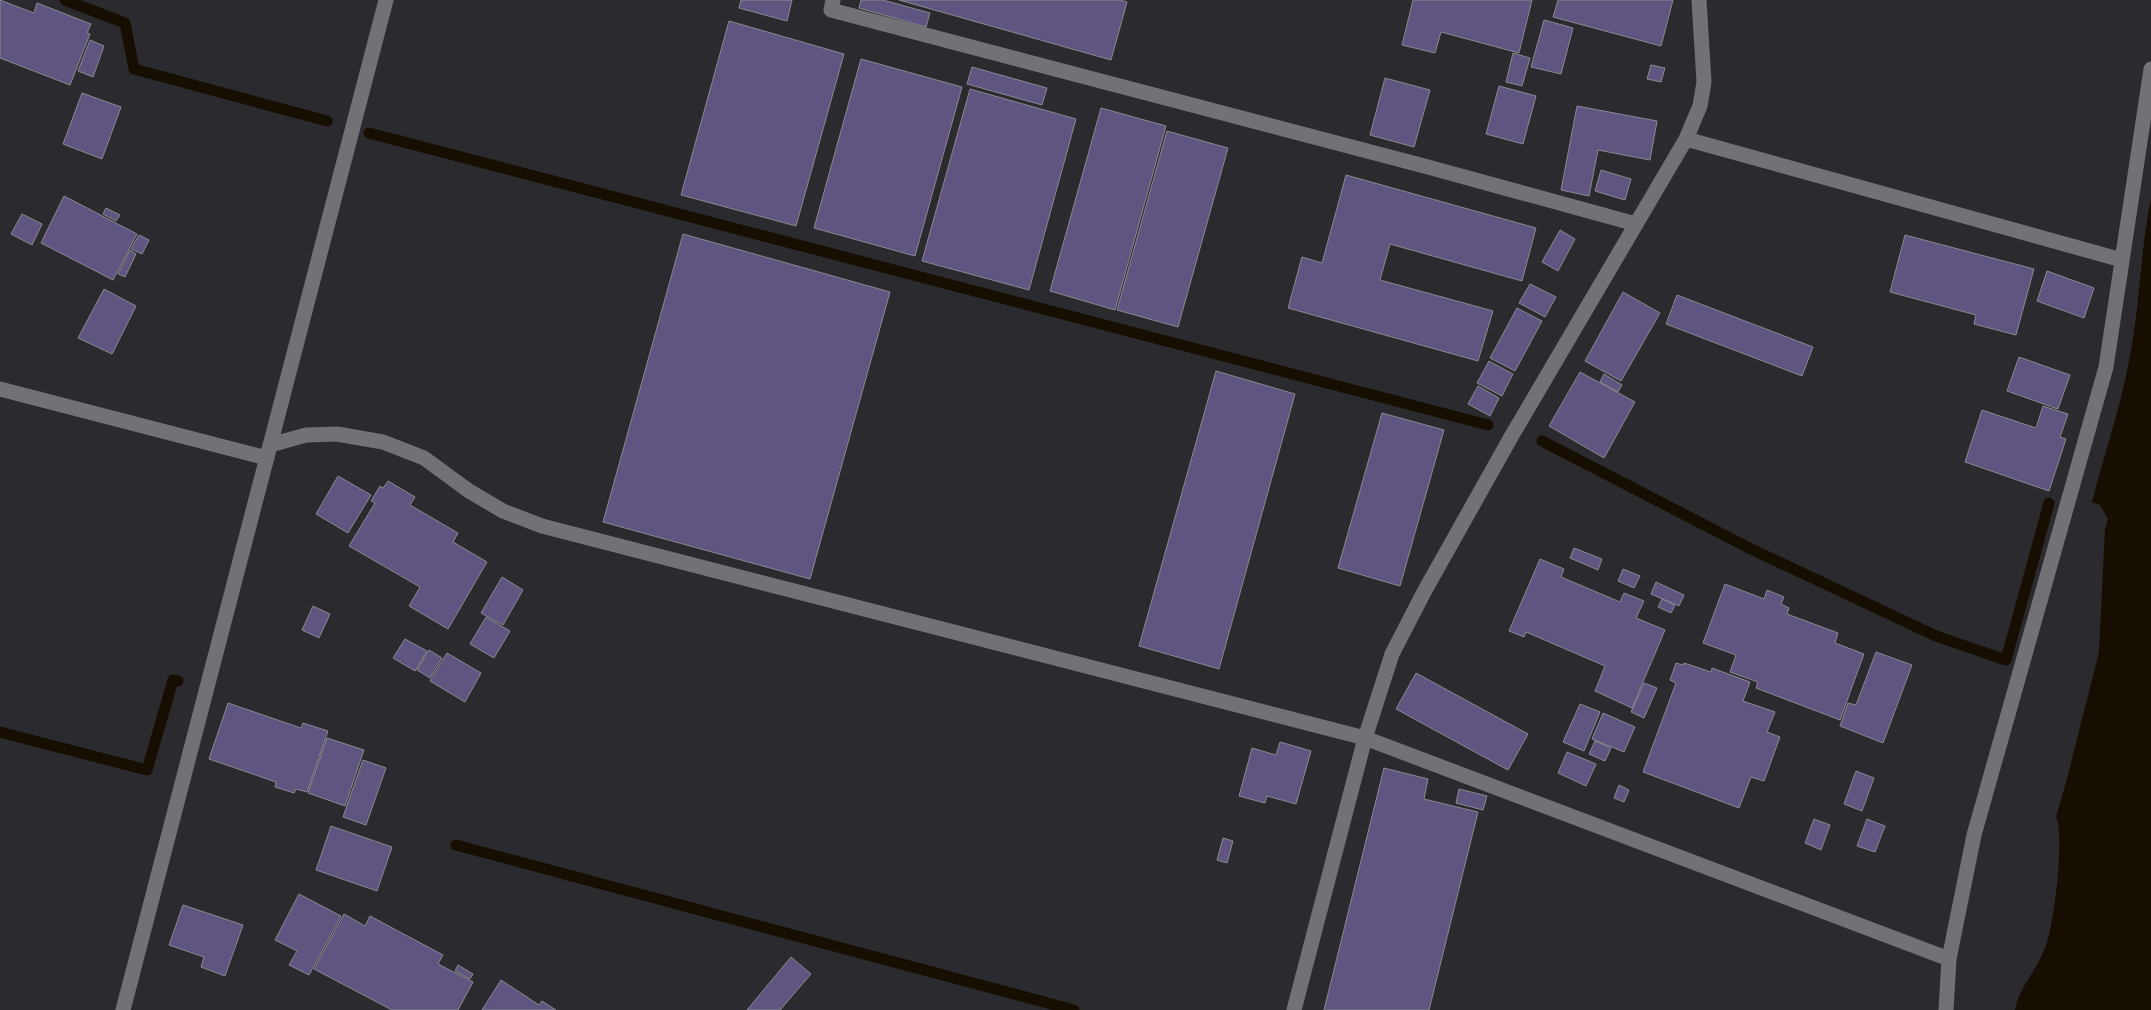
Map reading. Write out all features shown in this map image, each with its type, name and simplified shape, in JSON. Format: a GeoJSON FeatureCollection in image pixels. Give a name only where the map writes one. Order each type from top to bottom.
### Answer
{"type":"FeatureCollection","features":[{"type":"Feature","properties":{"kind":"street"},"geometry":{"type":"LineString","coordinates":[[123,1010],[386,0]]}},
{"type":"Feature","properties":{"kind":"street"},"geometry":{"type":"LineString","coordinates":[[833,0],[831,10],[1409,162],[1636,224]]}},
{"type":"Feature","properties":{"kind":"street"},"geometry":{"type":"LineString","coordinates":[[1294,1010],[1365,738],[1392,654],[1424,592],[1511,437],[1686,138],[1700,106],[1704,82],[1699,0]]}},
{"type":"Feature","properties":{"kind":"street"},"geometry":{"type":"LineString","coordinates":[[1946,1010],[1949,959],[1974,835],[2106,367],[2151,69]]}},
{"type":"Feature","properties":{"kind":"street"},"geometry":{"type":"LineString","coordinates":[[1686,138],[2122,260]]}},
{"type":"Feature","properties":{"kind":"street"},"geometry":{"type":"LineString","coordinates":[[0,389],[269,452],[306,435],[337,434],[383,442],[424,458],[469,491],[503,511],[542,526],[1365,738],[1949,959]]}},
{"type":"Feature","properties":{"kind":"shaded area"},"geometry":{"type":"Polygon","coordinates":[[[2151,198],[2151,1010],[2015,1010],[2020,994],[2042,956],[2052,921],[2059,861],[2056,817],[2099,652],[2105,529],[2108,519],[2100,505],[2092,502],[2117,415],[2133,341],[2144,239],[2151,198]]]}},
{"type":"Feature","properties":{"kind":"building"},"geometry":{"type":"Polygon","coordinates":[[[0,0],[34,13],[37,3],[91,24],[87,33],[90,34],[70,85],[0,58],[0,0]]]}},
{"type":"Feature","properties":{"kind":"building"},"geometry":{"type":"Polygon","coordinates":[[[741,0],[792,0],[787,21],[739,8],[741,0]]]}},
{"type":"Feature","properties":{"kind":"building"},"geometry":{"type":"Polygon","coordinates":[[[861,0],[883,0],[930,13],[926,27],[859,8],[861,0]]]}},
{"type":"Feature","properties":{"kind":"building"},"geometry":{"type":"Polygon","coordinates":[[[899,0],[1120,0],[1127,2],[1111,60],[899,0]]]}},
{"type":"Feature","properties":{"kind":"building"},"geometry":{"type":"Polygon","coordinates":[[[1413,0],[1532,0],[1519,53],[1441,32],[1435,53],[1402,45],[1413,0]]]}},
{"type":"Feature","properties":{"kind":"building"},"geometry":{"type":"Polygon","coordinates":[[[1558,0],[1673,0],[1661,46],[1553,17],[1558,0]]]}},
{"type":"Feature","properties":{"kind":"building"},"geometry":{"type":"Polygon","coordinates":[[[1544,20],[1573,28],[1561,74],[1531,67],[1544,20]]]}},
{"type":"Feature","properties":{"kind":"building"},"geometry":{"type":"Polygon","coordinates":[[[729,21],[844,54],[796,226],[681,195],[729,21]]]}},
{"type":"Feature","properties":{"kind":"building"},"geometry":{"type":"Polygon","coordinates":[[[90,40],[104,46],[93,77],[78,71],[90,40]]]}},
{"type":"Feature","properties":{"kind":"building"},"geometry":{"type":"Polygon","coordinates":[[[1513,53],[1530,58],[1522,86],[1506,82],[1513,53]]]}},
{"type":"Feature","properties":{"kind":"building"},"geometry":{"type":"Polygon","coordinates":[[[861,59],[962,87],[915,256],[814,228],[861,59]]]}},
{"type":"Feature","properties":{"kind":"building"},"geometry":{"type":"Polygon","coordinates":[[[1651,65],[1665,68],[1661,82],[1647,79],[1651,65]]]}},
{"type":"Feature","properties":{"kind":"building"},"geometry":{"type":"Polygon","coordinates":[[[972,67],[1047,88],[1042,105],[967,84],[972,67]]]}},
{"type":"Feature","properties":{"kind":"building"},"geometry":{"type":"Polygon","coordinates":[[[1385,78],[1430,90],[1414,147],[1370,135],[1385,78]]]}},
{"type":"Feature","properties":{"kind":"building"},"geometry":{"type":"Polygon","coordinates":[[[1499,86],[1536,96],[1523,144],[1486,134],[1499,86]]]}},
{"type":"Feature","properties":{"kind":"building"},"geometry":{"type":"Polygon","coordinates":[[[970,89],[1076,119],[1029,290],[922,261],[970,89]]]}},
{"type":"Feature","properties":{"kind":"building"},"geometry":{"type":"Polygon","coordinates":[[[82,93],[121,107],[102,159],[63,144],[82,93]]]}},
{"type":"Feature","properties":{"kind":"building"},"geometry":{"type":"Polygon","coordinates":[[[1577,106],[1657,121],[1650,160],[1598,150],[1589,196],[1561,190],[1577,106]]]}},
{"type":"Feature","properties":{"kind":"building"},"geometry":{"type":"Polygon","coordinates":[[[1101,108],[1166,126],[1115,310],[1050,291],[1101,108]]]}},
{"type":"Feature","properties":{"kind":"building"},"geometry":{"type":"Polygon","coordinates":[[[1167,131],[1228,148],[1178,327],[1117,310],[1167,131]]]}},
{"type":"Feature","properties":{"kind":"building"},"geometry":{"type":"Polygon","coordinates":[[[1601,170],[1631,179],[1625,200],[1595,191],[1601,170]]]}},
{"type":"Feature","properties":{"kind":"building"},"geometry":{"type":"Polygon","coordinates":[[[1346,175],[1536,228],[1522,281],[1390,244],[1380,280],[1493,311],[1478,361],[1288,308],[1302,257],[1322,263],[1346,175]]]}},
{"type":"Feature","properties":{"kind":"building"},"geometry":{"type":"Polygon","coordinates":[[[64,196],[137,234],[113,280],[41,243],[64,196]]]}},
{"type":"Feature","properties":{"kind":"building"},"geometry":{"type":"Polygon","coordinates":[[[106,208],[120,215],[116,221],[103,214],[106,208]]]}},
{"type":"Feature","properties":{"kind":"building"},"geometry":{"type":"Polygon","coordinates":[[[22,214],[42,224],[32,245],[11,234],[22,214]]]}},
{"type":"Feature","properties":{"kind":"building"},"geometry":{"type":"Polygon","coordinates":[[[1560,230],[1575,239],[1558,271],[1542,262],[1560,230]]]}},
{"type":"Feature","properties":{"kind":"building"},"geometry":{"type":"Polygon","coordinates":[[[683,234],[890,292],[810,579],[603,522],[683,234]]]}},
{"type":"Feature","properties":{"kind":"building"},"geometry":{"type":"Polygon","coordinates":[[[139,235],[149,240],[142,254],[131,249],[139,235]]]}},
{"type":"Feature","properties":{"kind":"building"},"geometry":{"type":"Polygon","coordinates":[[[1905,235],[2034,269],[2016,335],[1974,324],[1976,315],[1890,292],[1905,235]]]}},
{"type":"Feature","properties":{"kind":"building"},"geometry":{"type":"Polygon","coordinates":[[[130,250],[136,254],[125,277],[118,274],[130,250]]]}},
{"type":"Feature","properties":{"kind":"building"},"geometry":{"type":"Polygon","coordinates":[[[2047,271],[2094,288],[2084,318],[2037,301],[2047,271]]]}},
{"type":"Feature","properties":{"kind":"building"},"geometry":{"type":"Polygon","coordinates":[[[1530,284],[1556,297],[1545,317],[1519,303],[1530,284]]]}},
{"type":"Feature","properties":{"kind":"building"},"geometry":{"type":"Polygon","coordinates":[[[104,289],[136,306],[112,354],[78,338],[104,289]]]}},
{"type":"Feature","properties":{"kind":"building"},"geometry":{"type":"Polygon","coordinates":[[[1623,292],[1660,313],[1621,381],[1585,361],[1623,292]]]}},
{"type":"Feature","properties":{"kind":"building"},"geometry":{"type":"Polygon","coordinates":[[[1677,295],[1813,347],[1802,376],[1666,324],[1677,295]]]}},
{"type":"Feature","properties":{"kind":"building"},"geometry":{"type":"Polygon","coordinates":[[[1517,308],[1542,321],[1515,371],[1490,358],[1517,308]]]}},
{"type":"Feature","properties":{"kind":"building"},"geometry":{"type":"Polygon","coordinates":[[[2019,357],[2070,375],[2058,409],[2007,391],[2019,357]]]}},
{"type":"Feature","properties":{"kind":"building"},"geometry":{"type":"Polygon","coordinates":[[[1489,361],[1513,374],[1502,396],[1477,383],[1489,361]]]}},
{"type":"Feature","properties":{"kind":"building"},"geometry":{"type":"Polygon","coordinates":[[[1216,371],[1295,394],[1219,669],[1139,646],[1216,371]]]}},
{"type":"Feature","properties":{"kind":"building"},"geometry":{"type":"Polygon","coordinates":[[[1580,372],[1635,402],[1604,458],[1549,426],[1580,372]]]}},
{"type":"Feature","properties":{"kind":"building"},"geometry":{"type":"Polygon","coordinates":[[[1604,374],[1622,385],[1618,392],[1600,382],[1604,374]]]}},
{"type":"Feature","properties":{"kind":"building"},"geometry":{"type":"Polygon","coordinates":[[[1478,386],[1499,398],[1490,416],[1468,404],[1478,386]]]}},
{"type":"Feature","properties":{"kind":"building"},"geometry":{"type":"Polygon","coordinates":[[[2043,406],[2068,414],[2060,437],[2066,439],[2049,491],[1965,462],[1982,410],[2036,428],[2043,406]]]}},
{"type":"Feature","properties":{"kind":"building"},"geometry":{"type":"Polygon","coordinates":[[[1382,413],[1444,430],[1400,586],[1338,568],[1382,413]]]}},
{"type":"Feature","properties":{"kind":"building"},"geometry":{"type":"Polygon","coordinates":[[[338,476],[371,495],[348,533],[316,514],[338,476]]]}},
{"type":"Feature","properties":{"kind":"building"},"geometry":{"type":"Polygon","coordinates":[[[388,481],[415,497],[410,505],[458,533],[453,542],[487,562],[448,629],[409,606],[420,587],[349,546],[375,503],[371,501],[380,486],[383,488],[388,481]]]}},
{"type":"Feature","properties":{"kind":"building"},"geometry":{"type":"Polygon","coordinates":[[[1574,548],[1602,559],[1598,570],[1570,558],[1574,548]]]}},
{"type":"Feature","properties":{"kind":"building"},"geometry":{"type":"Polygon","coordinates":[[[1540,559],[1564,569],[1561,577],[1620,602],[1624,593],[1644,601],[1636,618],[1665,630],[1632,708],[1595,691],[1605,666],[1526,632],[1524,637],[1509,631],[1540,559]]]}},
{"type":"Feature","properties":{"kind":"building"},"geometry":{"type":"Polygon","coordinates":[[[1623,569],[1640,576],[1634,588],[1618,581],[1623,569]]]}},
{"type":"Feature","properties":{"kind":"building"},"geometry":{"type":"Polygon","coordinates":[[[502,577],[523,590],[503,625],[481,613],[502,577]]]}},
{"type":"Feature","properties":{"kind":"building"},"geometry":{"type":"Polygon","coordinates":[[[1656,582],[1684,595],[1679,606],[1651,594],[1656,582]]]}},
{"type":"Feature","properties":{"kind":"building"},"geometry":{"type":"Polygon","coordinates":[[[1725,584],[1764,599],[1767,590],[1784,597],[1781,604],[1789,608],[1787,614],[1838,633],[1835,643],[1864,654],[1840,720],[1756,688],[1758,682],[1730,672],[1736,655],[1703,643],[1725,584]]]}},
{"type":"Feature","properties":{"kind":"building"},"geometry":{"type":"Polygon","coordinates":[[[1662,599],[1675,605],[1671,613],[1658,607],[1662,599]]]}},
{"type":"Feature","properties":{"kind":"building"},"geometry":{"type":"Polygon","coordinates":[[[313,606],[330,614],[319,638],[302,630],[313,606]]]}},
{"type":"Feature","properties":{"kind":"building"},"geometry":{"type":"Polygon","coordinates":[[[486,617],[510,631],[494,658],[470,644],[486,617]]]}},
{"type":"Feature","properties":{"kind":"building"},"geometry":{"type":"Polygon","coordinates":[[[405,639],[427,651],[415,671],[393,658],[405,639]]]}},
{"type":"Feature","properties":{"kind":"building"},"geometry":{"type":"Polygon","coordinates":[[[429,650],[442,658],[430,678],[417,670],[429,650]]]}},
{"type":"Feature","properties":{"kind":"building"},"geometry":{"type":"Polygon","coordinates":[[[1876,652],[1912,665],[1883,743],[1840,726],[1848,703],[1856,705],[1876,652]]]}},
{"type":"Feature","properties":{"kind":"building"},"geometry":{"type":"Polygon","coordinates":[[[447,653],[481,673],[465,702],[430,681],[447,653]]]}},
{"type":"Feature","properties":{"kind":"building"},"geometry":{"type":"Polygon","coordinates":[[[1676,663],[1683,665],[1684,663],[1711,672],[1712,668],[1750,682],[1743,701],[1775,712],[1767,732],[1780,737],[1764,781],[1751,777],[1739,808],[1643,772],[1676,683],[1670,680],[1676,663]]]}},
{"type":"Feature","properties":{"kind":"building"},"geometry":{"type":"Polygon","coordinates":[[[1416,673],[1528,734],[1508,770],[1396,709],[1416,673]]]}},
{"type":"Feature","properties":{"kind":"building"},"geometry":{"type":"Polygon","coordinates":[[[1644,683],[1657,688],[1644,718],[1631,712],[1644,683]]]}},
{"type":"Feature","properties":{"kind":"building"},"geometry":{"type":"Polygon","coordinates":[[[228,703],[301,728],[303,723],[328,731],[307,792],[296,789],[294,793],[275,787],[276,782],[209,759],[228,703]]]}},
{"type":"Feature","properties":{"kind":"building"},"geometry":{"type":"Polygon","coordinates":[[[1580,704],[1600,712],[1584,751],[1563,742],[1580,704]]]}},
{"type":"Feature","properties":{"kind":"building"},"geometry":{"type":"Polygon","coordinates":[[[1603,713],[1635,727],[1624,752],[1592,739],[1603,713]]]}},
{"type":"Feature","properties":{"kind":"building"},"geometry":{"type":"Polygon","coordinates":[[[327,738],[364,750],[345,806],[308,793],[327,738]]]}},
{"type":"Feature","properties":{"kind":"building"},"geometry":{"type":"Polygon","coordinates":[[[1595,741],[1611,748],[1605,761],[1589,754],[1595,741]]]}},
{"type":"Feature","properties":{"kind":"building"},"geometry":{"type":"Polygon","coordinates":[[[1280,742],[1311,751],[1296,804],[1267,796],[1265,803],[1239,796],[1252,748],[1276,755],[1280,742]]]}},
{"type":"Feature","properties":{"kind":"building"},"geometry":{"type":"Polygon","coordinates":[[[1567,752],[1596,764],[1586,786],[1558,773],[1567,752]]]}},
{"type":"Feature","properties":{"kind":"building"},"geometry":{"type":"Polygon","coordinates":[[[363,760],[386,768],[366,825],[343,817],[363,760]]]}},
{"type":"Feature","properties":{"kind":"building"},"geometry":{"type":"Polygon","coordinates":[[[1384,768],[1428,779],[1424,799],[1478,812],[1429,1010],[1324,1010],[1384,768]]]}},
{"type":"Feature","properties":{"kind":"building"},"geometry":{"type":"Polygon","coordinates":[[[1856,771],[1874,778],[1862,811],[1844,804],[1856,771]]]}},
{"type":"Feature","properties":{"kind":"building"},"geometry":{"type":"Polygon","coordinates":[[[1619,785],[1629,790],[1624,802],[1614,798],[1619,785]]]}},
{"type":"Feature","properties":{"kind":"building"},"geometry":{"type":"Polygon","coordinates":[[[1459,789],[1487,796],[1483,810],[1456,803],[1459,789]]]}},
{"type":"Feature","properties":{"kind":"building"},"geometry":{"type":"Polygon","coordinates":[[[1814,819],[1830,825],[1821,850],[1805,843],[1814,819]]]}},
{"type":"Feature","properties":{"kind":"building"},"geometry":{"type":"Polygon","coordinates":[[[1867,819],[1885,826],[1875,852],[1857,846],[1867,819]]]}},
{"type":"Feature","properties":{"kind":"building"},"geometry":{"type":"Polygon","coordinates":[[[331,826],[392,847],[377,891],[316,870],[331,826]]]}},
{"type":"Feature","properties":{"kind":"building"},"geometry":{"type":"Polygon","coordinates":[[[1223,838],[1233,841],[1227,863],[1217,860],[1223,838]]]}},
{"type":"Feature","properties":{"kind":"building"},"geometry":{"type":"Polygon","coordinates":[[[299,894],[341,916],[309,975],[289,965],[297,951],[275,940],[299,894]]]}},
{"type":"Feature","properties":{"kind":"building"},"geometry":{"type":"Polygon","coordinates":[[[183,905],[243,925],[225,976],[201,967],[204,957],[169,945],[183,905]]]}},
{"type":"Feature","properties":{"kind":"building"},"geometry":{"type":"Polygon","coordinates":[[[344,914],[365,926],[370,916],[443,955],[438,964],[473,982],[458,1010],[392,1010],[314,969],[344,914]]]}},
{"type":"Feature","properties":{"kind":"building"},"geometry":{"type":"Polygon","coordinates":[[[791,957],[811,974],[780,1010],[747,1010],[791,957]]]}},
{"type":"Feature","properties":{"kind":"building"},"geometry":{"type":"Polygon","coordinates":[[[458,965],[473,974],[470,979],[455,971],[458,965]]]}},
{"type":"Feature","properties":{"kind":"building"},"geometry":{"type":"Polygon","coordinates":[[[501,980],[539,1005],[542,1001],[556,1010],[482,1010],[501,980]]]}},
{"type":"Feature","properties":{"kind":"waterway"},"geometry":{"type":"LineString","coordinates":[[65,0],[125,23],[134,69],[327,121]]}},
{"type":"Feature","properties":{"kind":"waterway"},"geometry":{"type":"LineString","coordinates":[[369,133],[1488,425]]}},
{"type":"Feature","properties":{"kind":"waterway"},"geometry":{"type":"LineString","coordinates":[[1542,441],[1751,549],[1936,636],[2006,660],[2049,503]]}},
{"type":"Feature","properties":{"kind":"waterway"},"geometry":{"type":"LineString","coordinates":[[0,732],[147,770],[173,680],[178,681]]}},
{"type":"Feature","properties":{"kind":"waterway"},"geometry":{"type":"LineString","coordinates":[[456,845],[1074,1010]]}}]}
